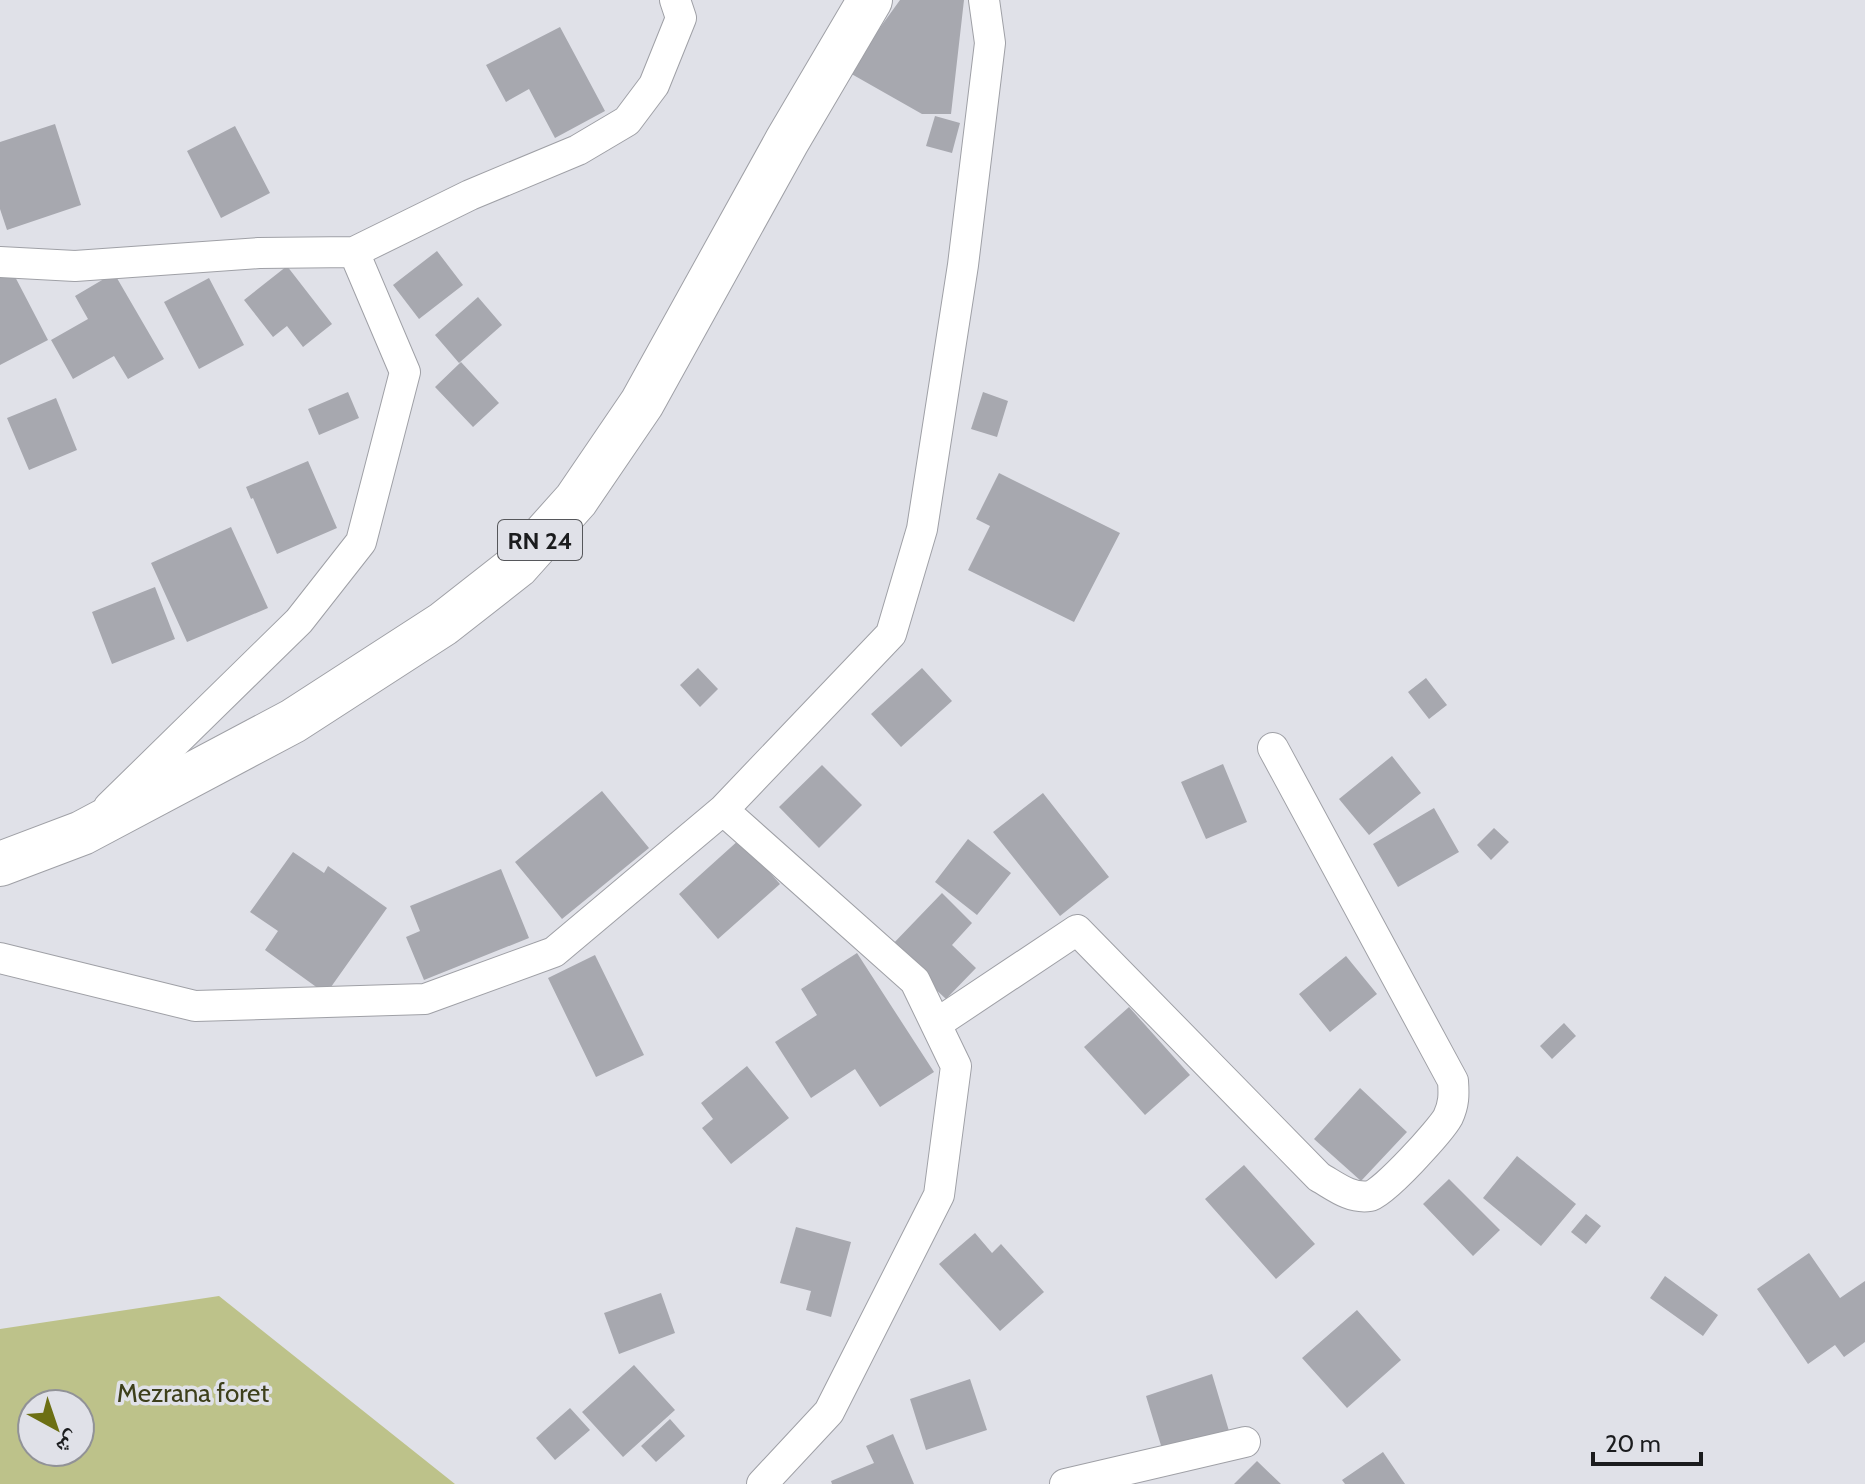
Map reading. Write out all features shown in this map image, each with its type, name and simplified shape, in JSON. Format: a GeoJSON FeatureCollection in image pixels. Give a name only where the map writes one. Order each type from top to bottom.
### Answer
{"type":"FeatureCollection","features":[{"type":"Feature","properties":{"kind":"main road","name":"RN 24"},"geometry":{"type":"LineString","coordinates":[[0,864],[82,833],[293,721],[443,624],[517,566],[576,500],[642,403],[787,141],[870,0]]}},
{"type":"Feature","properties":{"kind":"street"},"geometry":{"type":"LineString","coordinates":[[0,262],[75,266],[259,253],[354,252],[470,195],[578,150],[627,121],[654,85],[681,18],[675,0]]}},
{"type":"Feature","properties":{"kind":"street"},"geometry":{"type":"LineString","coordinates":[[0,958],[195,1006],[425,999],[554,952],[723,810],[891,634],[922,529],[963,265],[990,43],[984,0]]}},
{"type":"Feature","properties":{"kind":"street"},"geometry":{"type":"LineString","coordinates":[[82,833],[299,621],[361,542],[405,372],[354,252]]}},
{"type":"Feature","properties":{"kind":"street"},"geometry":{"type":"LineString","coordinates":[[936,1024],[1077,930],[1319,1177],[1351,1195],[1373,1196],[1390,1183],[1446,1120],[1455,1100],[1453,1081],[1273,748]]}},
{"type":"Feature","properties":{"kind":"street"},"geometry":{"type":"LineString","coordinates":[[723,810],[915,981],[956,1066],[939,1195],[829,1412],[762,1484]]}},
{"type":"Feature","properties":{"kind":"street"},"geometry":{"type":"LineString","coordinates":[[1065,1484],[1245,1442]]}},
{"type":"Feature","properties":{"kind":"green space","name":"Mezrana foret"},"geometry":{"type":"Polygon","coordinates":[[[219,1296],[455,1484],[0,1484],[0,1329],[219,1296]]]}},
{"type":"Feature","properties":{"kind":"building"},"geometry":{"type":"Polygon","coordinates":[[[900,0],[964,0],[951,114],[922,114],[848,72],[900,0]]]}},
{"type":"Feature","properties":{"kind":"building"},"geometry":{"type":"Polygon","coordinates":[[[560,27],[605,111],[555,138],[529,89],[506,102],[486,65],[560,27]]]}},
{"type":"Feature","properties":{"kind":"building"},"geometry":{"type":"Polygon","coordinates":[[[935,116],[960,123],[952,153],[926,146],[935,116]]]}},
{"type":"Feature","properties":{"kind":"building"},"geometry":{"type":"Polygon","coordinates":[[[55,124],[81,205],[7,230],[0,209],[0,142],[55,124]]]}},
{"type":"Feature","properties":{"kind":"building"},"geometry":{"type":"Polygon","coordinates":[[[235,126],[270,193],[221,218],[187,151],[235,126]]]}},
{"type":"Feature","properties":{"kind":"building"},"geometry":{"type":"Polygon","coordinates":[[[437,251],[463,285],[419,319],[393,285],[437,251]]]}},
{"type":"Feature","properties":{"kind":"building"},"geometry":{"type":"Polygon","coordinates":[[[287,266],[332,324],[303,347],[287,326],[273,337],[244,300],[287,266]]]}},
{"type":"Feature","properties":{"kind":"building"},"geometry":{"type":"Polygon","coordinates":[[[11,269],[48,340],[0,365],[0,274],[11,269]]]}},
{"type":"Feature","properties":{"kind":"building"},"geometry":{"type":"Polygon","coordinates":[[[114,273],[164,359],[128,379],[114,356],[73,379],[51,340],[88,319],[75,296],[114,273]]]}},
{"type":"Feature","properties":{"kind":"building"},"geometry":{"type":"Polygon","coordinates":[[[209,278],[244,345],[199,369],[164,302],[209,278]]]}},
{"type":"Feature","properties":{"kind":"building"},"geometry":{"type":"Polygon","coordinates":[[[478,297],[502,325],[459,363],[435,335],[478,297]]]}},
{"type":"Feature","properties":{"kind":"building"},"geometry":{"type":"Polygon","coordinates":[[[461,362],[499,403],[473,427],[435,387],[461,362]]]}},
{"type":"Feature","properties":{"kind":"building"},"geometry":{"type":"Polygon","coordinates":[[[348,392],[359,418],[319,435],[308,409],[348,392]]]}},
{"type":"Feature","properties":{"kind":"building"},"geometry":{"type":"Polygon","coordinates":[[[983,392],[1008,401],[997,437],[971,429],[983,392]]]}},
{"type":"Feature","properties":{"kind":"building"},"geometry":{"type":"Polygon","coordinates":[[[56,398],[77,450],[29,470],[7,418],[56,398]]]}},
{"type":"Feature","properties":{"kind":"building"},"geometry":{"type":"Polygon","coordinates":[[[308,461],[337,528],[277,554],[246,487],[308,461]]]}},
{"type":"Feature","properties":{"kind":"building"},"geometry":{"type":"Polygon","coordinates":[[[999,473],[1120,533],[1074,622],[968,570],[990,526],[976,519],[999,473]]]}},
{"type":"Feature","properties":{"kind":"building"},"geometry":{"type":"Polygon","coordinates":[[[231,527],[268,608],[187,642],[151,563],[231,527]]]}},
{"type":"Feature","properties":{"kind":"building"},"geometry":{"type":"Polygon","coordinates":[[[155,587],[175,639],[112,664],[92,612],[155,587]]]}},
{"type":"Feature","properties":{"kind":"building"},"geometry":{"type":"Polygon","coordinates":[[[698,668],[718,689],[700,707],[680,685],[698,668]]]}},
{"type":"Feature","properties":{"kind":"building"},"geometry":{"type":"Polygon","coordinates":[[[922,668],[952,701],[901,747],[871,714],[922,668]]]}},
{"type":"Feature","properties":{"kind":"building"},"geometry":{"type":"Polygon","coordinates":[[[1426,678],[1447,705],[1429,719],[1408,692],[1426,678]]]}},
{"type":"Feature","properties":{"kind":"building"},"geometry":{"type":"Polygon","coordinates":[[[1392,756],[1421,793],[1369,835],[1339,799],[1392,756]]]}},
{"type":"Feature","properties":{"kind":"building"},"geometry":{"type":"Polygon","coordinates":[[[1223,764],[1247,822],[1206,839],[1181,782],[1223,764]]]}},
{"type":"Feature","properties":{"kind":"building"},"geometry":{"type":"Polygon","coordinates":[[[822,765],[862,805],[819,848],[779,807],[822,765]]]}},
{"type":"Feature","properties":{"kind":"building"},"geometry":{"type":"Polygon","coordinates":[[[602,791],[649,848],[562,919],[515,862],[602,791]]]}},
{"type":"Feature","properties":{"kind":"building"},"geometry":{"type":"Polygon","coordinates":[[[1043,793],[1109,877],[1060,916],[993,832],[1043,793]]]}},
{"type":"Feature","properties":{"kind":"building"},"geometry":{"type":"Polygon","coordinates":[[[1434,808],[1459,852],[1398,887],[1373,844],[1434,808]]]}},
{"type":"Feature","properties":{"kind":"building"},"geometry":{"type":"Polygon","coordinates":[[[1494,828],[1509,842],[1491,860],[1477,845],[1494,828]]]}},
{"type":"Feature","properties":{"kind":"building"},"geometry":{"type":"Polygon","coordinates":[[[740,839],[780,884],[718,939],[679,894],[740,839]]]}},
{"type":"Feature","properties":{"kind":"building"},"geometry":{"type":"Polygon","coordinates":[[[968,839],[1011,873],[977,915],[935,882],[968,839]]]}},
{"type":"Feature","properties":{"kind":"building"},"geometry":{"type":"Polygon","coordinates":[[[293,852],[324,873],[328,866],[387,908],[326,994],[265,950],[278,931],[250,912],[293,852]]]}},
{"type":"Feature","properties":{"kind":"building"},"geometry":{"type":"Polygon","coordinates":[[[501,869],[529,938],[424,980],[406,937],[420,931],[410,906],[501,869]]]}},
{"type":"Feature","properties":{"kind":"building"},"geometry":{"type":"Polygon","coordinates":[[[942,893],[972,923],[952,945],[976,968],[946,999],[890,947],[942,893]]]}},
{"type":"Feature","properties":{"kind":"building"},"geometry":{"type":"Polygon","coordinates":[[[857,953],[934,1072],[880,1107],[855,1069],[811,1098],[775,1042],[817,1015],[801,989],[857,953]]]}},
{"type":"Feature","properties":{"kind":"building"},"geometry":{"type":"Polygon","coordinates":[[[595,955],[644,1055],[596,1077],[548,978],[595,955]]]}},
{"type":"Feature","properties":{"kind":"building"},"geometry":{"type":"Polygon","coordinates":[[[1346,956],[1377,994],[1330,1032],[1299,994],[1346,956]]]}},
{"type":"Feature","properties":{"kind":"building"},"geometry":{"type":"Polygon","coordinates":[[[1129,1007],[1190,1075],[1145,1115],[1084,1047],[1129,1007]]]}},
{"type":"Feature","properties":{"kind":"building"},"geometry":{"type":"Polygon","coordinates":[[[1564,1023],[1576,1036],[1552,1059],[1540,1046],[1564,1023]]]}},
{"type":"Feature","properties":{"kind":"building"},"geometry":{"type":"Polygon","coordinates":[[[747,1066],[789,1118],[731,1164],[702,1128],[713,1119],[701,1103],[747,1066]]]}},
{"type":"Feature","properties":{"kind":"building"},"geometry":{"type":"Polygon","coordinates":[[[1360,1088],[1407,1132],[1361,1181],[1314,1139],[1360,1088]]]}},
{"type":"Feature","properties":{"kind":"building"},"geometry":{"type":"Polygon","coordinates":[[[1517,1156],[1576,1204],[1541,1246],[1483,1198],[1517,1156]]]}},
{"type":"Feature","properties":{"kind":"building"},"geometry":{"type":"Polygon","coordinates":[[[1244,1165],[1315,1244],[1276,1279],[1205,1199],[1244,1165]]]}},
{"type":"Feature","properties":{"kind":"building"},"geometry":{"type":"Polygon","coordinates":[[[1449,1179],[1500,1230],[1473,1256],[1423,1204],[1449,1179]]]}},
{"type":"Feature","properties":{"kind":"building"},"geometry":{"type":"Polygon","coordinates":[[[1586,1214],[1601,1226],[1586,1244],[1571,1232],[1586,1214]]]}},
{"type":"Feature","properties":{"kind":"building"},"geometry":{"type":"Polygon","coordinates":[[[796,1227],[851,1242],[831,1317],[806,1310],[811,1291],[780,1283],[796,1227]]]}},
{"type":"Feature","properties":{"kind":"building"},"geometry":{"type":"Polygon","coordinates":[[[975,1233],[992,1253],[1001,1244],[1044,1292],[1000,1331],[939,1264],[975,1233]]]}},
{"type":"Feature","properties":{"kind":"building"},"geometry":{"type":"Polygon","coordinates":[[[1809,1253],[1840,1298],[1865,1281],[1865,1342],[1844,1357],[1835,1345],[1808,1364],[1757,1289],[1809,1253]]]}},
{"type":"Feature","properties":{"kind":"building"},"geometry":{"type":"Polygon","coordinates":[[[1665,1276],[1718,1315],[1703,1336],[1650,1298],[1665,1276]]]}},
{"type":"Feature","properties":{"kind":"building"},"geometry":{"type":"Polygon","coordinates":[[[661,1293],[675,1333],[619,1354],[604,1313],[661,1293]]]}},
{"type":"Feature","properties":{"kind":"building"},"geometry":{"type":"Polygon","coordinates":[[[1357,1310],[1401,1360],[1347,1408],[1302,1358],[1357,1310]]]}},
{"type":"Feature","properties":{"kind":"building"},"geometry":{"type":"Polygon","coordinates":[[[634,1365],[675,1410],[623,1457],[582,1412],[634,1365]]]}},
{"type":"Feature","properties":{"kind":"building"},"geometry":{"type":"Polygon","coordinates":[[[1212,1374],[1229,1431],[1163,1452],[1146,1396],[1212,1374]]]}},
{"type":"Feature","properties":{"kind":"building"},"geometry":{"type":"Polygon","coordinates":[[[970,1379],[987,1430],[926,1450],[910,1399],[970,1379]]]}},
{"type":"Feature","properties":{"kind":"building"},"geometry":{"type":"Polygon","coordinates":[[[570,1408],[590,1430],[555,1460],[536,1438],[570,1408]]]}},
{"type":"Feature","properties":{"kind":"building"},"geometry":{"type":"Polygon","coordinates":[[[670,1419],[685,1436],[656,1462],[641,1446],[670,1419]]]}},
{"type":"Feature","properties":{"kind":"building"},"geometry":{"type":"Polygon","coordinates":[[[893,1434],[914,1484],[832,1484],[831,1481],[874,1463],[866,1446],[893,1434]]]}},
{"type":"Feature","properties":{"kind":"building"},"geometry":{"type":"Polygon","coordinates":[[[1383,1452],[1405,1484],[1345,1484],[1342,1480],[1383,1452]]]}},
{"type":"Feature","properties":{"kind":"building"},"geometry":{"type":"Polygon","coordinates":[[[1257,1461],[1281,1484],[1234,1484],[1257,1461]]]}}]}
